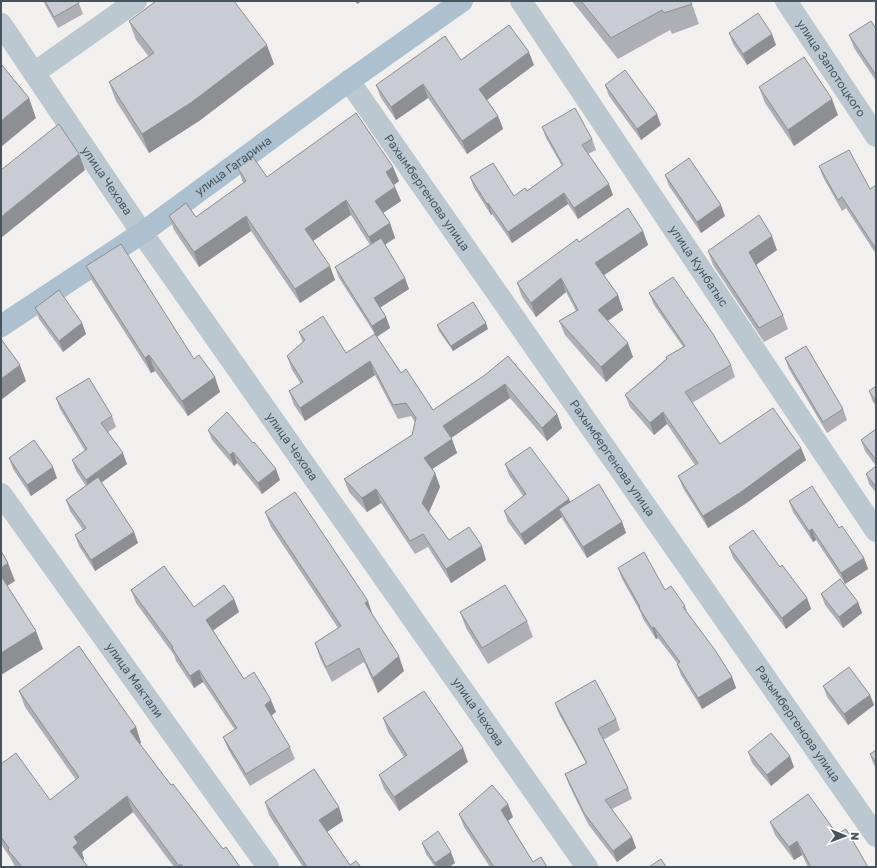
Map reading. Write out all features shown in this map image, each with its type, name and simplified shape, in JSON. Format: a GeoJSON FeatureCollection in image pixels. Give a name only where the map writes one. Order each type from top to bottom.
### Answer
{"type":"FeatureCollection","features":[{"type":"Feature","properties":{"kind":"main road","name":"улица Гагарина"},"geometry":{"type":"LineString","coordinates":[[1,326],[142,233],[349,80],[462,1]]}},
{"type":"Feature","properties":{"kind":"street"},"geometry":{"type":"LineString","coordinates":[[34,73],[136,1]]}},
{"type":"Feature","properties":{"kind":"street","name":"улица Кунбатыс"},"geometry":{"type":"LineString","coordinates":[[520,1],[876,531]]}},
{"type":"Feature","properties":{"kind":"street","name":"улица Запотоцкого"},"geometry":{"type":"LineString","coordinates":[[786,1],[876,136]]}},
{"type":"Feature","properties":{"kind":"street","name":"улица Чехова"},"geometry":{"type":"LineString","coordinates":[[1,24],[8,49],[34,73],[142,233],[587,867]]}},
{"type":"Feature","properties":{"kind":"street","name":"Рахымбергенова улица"},"geometry":{"type":"LineString","coordinates":[[349,80],[876,836]]}},
{"type":"Feature","properties":{"kind":"street","name":"улица Мактали"},"geometry":{"type":"LineString","coordinates":[[1,494],[268,867]]}},
{"type":"Feature","properties":{"kind":"building"},"geometry":{"type":"Polygon","coordinates":[[[45,1],[78,1],[79,3],[54,17],[45,1]]]}},
{"type":"Feature","properties":{"kind":"building"},"geometry":{"type":"Polygon","coordinates":[[[156,1],[234,1],[267,45],[192,102],[142,134],[109,82],[154,53],[129,21],[156,1]]]}},
{"type":"Feature","properties":{"kind":"building"},"geometry":{"type":"Polygon","coordinates":[[[581,1],[690,1],[692,4],[664,13],[662,10],[611,38],[581,1]]]}},
{"type":"Feature","properties":{"kind":"building"},"geometry":{"type":"Polygon","coordinates":[[[758,13],[772,34],[743,54],[729,33],[758,13]]]}},
{"type":"Feature","properties":{"kind":"building"},"geometry":{"type":"Polygon","coordinates":[[[871,21],[876,29],[876,75],[849,35],[871,21]]]}},
{"type":"Feature","properties":{"kind":"building"},"geometry":{"type":"Polygon","coordinates":[[[509,25],[529,52],[479,89],[498,116],[462,141],[423,84],[391,107],[376,85],[445,36],[461,60],[509,25]]]}},
{"type":"Feature","properties":{"kind":"building"},"geometry":{"type":"Polygon","coordinates":[[[804,57],[832,99],[788,130],[759,87],[804,57]]]}},
{"type":"Feature","properties":{"kind":"building"},"geometry":{"type":"Polygon","coordinates":[[[1,64],[29,98],[1,121],[1,64]]]}},
{"type":"Feature","properties":{"kind":"building"},"geometry":{"type":"Polygon","coordinates":[[[625,70],[657,114],[637,129],[605,85],[625,70]]]}},
{"type":"Feature","properties":{"kind":"building"},"geometry":{"type":"Polygon","coordinates":[[[575,108],[592,139],[582,145],[609,184],[574,208],[564,193],[508,232],[488,203],[487,204],[470,177],[493,163],[514,196],[525,188],[527,191],[563,165],[542,127],[575,108]]]}},
{"type":"Feature","properties":{"kind":"building"},"geometry":{"type":"Polygon","coordinates":[[[356,113],[393,167],[386,172],[395,187],[375,201],[390,223],[369,237],[346,200],[305,229],[330,266],[295,289],[246,216],[194,252],[169,216],[186,203],[196,217],[246,181],[238,168],[253,157],[267,177],[356,113]]]}},
{"type":"Feature","properties":{"kind":"building"},"geometry":{"type":"Polygon","coordinates":[[[59,124],[79,154],[1,217],[1,170],[59,124]]]}},
{"type":"Feature","properties":{"kind":"building"},"geometry":{"type":"Polygon","coordinates":[[[849,150],[870,189],[876,185],[876,249],[842,197],[838,200],[819,166],[849,150]]]}},
{"type":"Feature","properties":{"kind":"building"},"geometry":{"type":"Polygon","coordinates":[[[689,158],[721,205],[697,222],[665,175],[689,158]]]}},
{"type":"Feature","properties":{"kind":"building"},"geometry":{"type":"Polygon","coordinates":[[[628,208],[643,231],[595,263],[618,295],[598,310],[628,343],[601,367],[559,321],[578,310],[561,278],[531,303],[517,283],[577,239],[579,242],[628,208]]]}},
{"type":"Feature","properties":{"kind":"building"},"geometry":{"type":"Polygon","coordinates":[[[759,215],[772,236],[749,252],[783,315],[759,328],[708,251],[759,215]]]}},
{"type":"Feature","properties":{"kind":"building"},"geometry":{"type":"Polygon","coordinates":[[[381,238],[405,278],[374,298],[386,317],[372,326],[335,267],[381,238]]]}},
{"type":"Feature","properties":{"kind":"building"},"geometry":{"type":"Polygon","coordinates":[[[121,244],[194,359],[199,355],[215,377],[182,401],[149,355],[145,358],[86,266],[121,244]]]}},
{"type":"Feature","properties":{"kind":"building"},"geometry":{"type":"Polygon","coordinates":[[[673,277],[713,334],[731,365],[685,392],[720,444],[773,408],[801,448],[741,492],[703,516],[678,476],[698,463],[663,412],[650,423],[625,395],[667,359],[666,357],[685,346],[649,293],[673,277]]]}},
{"type":"Feature","properties":{"kind":"building"},"geometry":{"type":"Polygon","coordinates":[[[59,290],[82,323],[59,341],[35,308],[59,290]]]}},
{"type":"Feature","properties":{"kind":"building"},"geometry":{"type":"Polygon","coordinates":[[[473,302],[486,323],[451,346],[437,325],[473,302]]]}},
{"type":"Feature","properties":{"kind":"building"},"geometry":{"type":"Polygon","coordinates":[[[323,316],[346,353],[375,334],[401,373],[406,369],[433,410],[485,375],[508,356],[557,414],[542,428],[505,384],[443,426],[452,439],[424,458],[435,473],[422,503],[449,540],[469,527],[482,546],[446,569],[423,534],[410,541],[376,489],[362,498],[344,479],[412,435],[416,418],[406,403],[393,405],[370,361],[300,408],[289,391],[303,382],[287,356],[305,340],[299,332],[323,316]]]}},
{"type":"Feature","properties":{"kind":"building"},"geometry":{"type":"Polygon","coordinates":[[[1,339],[20,365],[1,379],[1,339]]]}},
{"type":"Feature","properties":{"kind":"building"},"geometry":{"type":"Polygon","coordinates":[[[806,346],[843,409],[823,422],[785,358],[806,346]]]}},
{"type":"Feature","properties":{"kind":"building"},"geometry":{"type":"Polygon","coordinates":[[[89,378],[112,416],[101,423],[123,453],[86,480],[72,460],[87,449],[56,398],[89,378]]]}},
{"type":"Feature","properties":{"kind":"building"},"geometry":{"type":"Polygon","coordinates":[[[876,386],[876,402],[869,391],[876,386]]]}},
{"type":"Feature","properties":{"kind":"building"},"geometry":{"type":"Polygon","coordinates":[[[227,412],[276,469],[258,483],[233,452],[230,455],[208,430],[227,412]]]}},
{"type":"Feature","properties":{"kind":"building"},"geometry":{"type":"Polygon","coordinates":[[[876,429],[876,460],[861,440],[876,429]]]}},
{"type":"Feature","properties":{"kind":"building"},"geometry":{"type":"Polygon","coordinates":[[[34,440],[53,467],[27,485],[9,458],[34,440]]]}},
{"type":"Feature","properties":{"kind":"building"},"geometry":{"type":"Polygon","coordinates":[[[530,447],[569,499],[521,534],[504,511],[526,494],[505,464],[530,447]]]}},
{"type":"Feature","properties":{"kind":"building"},"geometry":{"type":"Polygon","coordinates":[[[876,466],[876,487],[866,474],[876,466]]]}},
{"type":"Feature","properties":{"kind":"building"},"geometry":{"type":"Polygon","coordinates":[[[98,477],[134,532],[91,560],[75,535],[86,528],[66,500],[98,477]]]}},
{"type":"Feature","properties":{"kind":"building"},"geometry":{"type":"Polygon","coordinates":[[[599,484],[622,522],[583,547],[559,509],[599,484]]]}},
{"type":"Feature","properties":{"kind":"building"},"geometry":{"type":"Polygon","coordinates":[[[812,486],[839,528],[842,526],[864,558],[841,573],[812,529],[809,531],[789,501],[812,486]]]}},
{"type":"Feature","properties":{"kind":"building"},"geometry":{"type":"Polygon","coordinates":[[[295,492],[368,601],[365,603],[399,656],[373,678],[359,648],[326,667],[315,643],[341,626],[265,512],[295,492]]]}},
{"type":"Feature","properties":{"kind":"building"},"geometry":{"type":"Polygon","coordinates":[[[753,530],[780,567],[782,565],[807,598],[782,618],[729,547],[753,530]]]}},
{"type":"Feature","properties":{"kind":"building"},"geometry":{"type":"Polygon","coordinates":[[[1,551],[8,563],[1,568],[1,551]]]}},
{"type":"Feature","properties":{"kind":"building"},"geometry":{"type":"Polygon","coordinates":[[[644,552],[665,590],[671,586],[685,606],[683,607],[715,650],[732,677],[698,698],[677,664],[680,662],[654,627],[652,628],[639,608],[640,607],[618,568],[644,552]]]}},
{"type":"Feature","properties":{"kind":"building"},"geometry":{"type":"Polygon","coordinates":[[[164,566],[194,607],[224,585],[234,599],[206,620],[244,679],[254,672],[271,700],[265,705],[290,747],[246,774],[223,737],[237,728],[199,670],[190,676],[172,648],[173,647],[131,590],[164,566]]]}},
{"type":"Feature","properties":{"kind":"building"},"geometry":{"type":"Polygon","coordinates":[[[1,576],[36,631],[1,653],[1,576]]]}},
{"type":"Feature","properties":{"kind":"building"},"geometry":{"type":"Polygon","coordinates":[[[840,579],[858,602],[839,617],[821,594],[840,579]]]}},
{"type":"Feature","properties":{"kind":"building"},"geometry":{"type":"Polygon","coordinates":[[[505,585],[527,621],[482,648],[460,612],[505,585]]]}},
{"type":"Feature","properties":{"kind":"building"},"geometry":{"type":"Polygon","coordinates":[[[79,646],[136,727],[130,731],[171,785],[173,784],[223,849],[226,847],[240,867],[183,867],[181,864],[179,866],[127,796],[74,837],[78,843],[73,847],[88,867],[22,867],[8,850],[9,848],[1,837],[1,764],[16,753],[50,800],[79,777],[19,691],[79,646]]]}},
{"type":"Feature","properties":{"kind":"building"},"geometry":{"type":"Polygon","coordinates":[[[849,667],[870,695],[844,714],[823,686],[849,667]]]}},
{"type":"Feature","properties":{"kind":"building"},"geometry":{"type":"Polygon","coordinates":[[[595,680],[616,719],[598,729],[628,788],[605,800],[632,837],[613,851],[584,813],[565,774],[587,763],[555,703],[595,680]]]}},
{"type":"Feature","properties":{"kind":"building"},"geometry":{"type":"Polygon","coordinates":[[[424,691],[463,748],[394,797],[379,775],[407,755],[383,718],[424,691]]]}},
{"type":"Feature","properties":{"kind":"building"},"geometry":{"type":"Polygon","coordinates":[[[771,733],[790,756],[767,775],[748,752],[771,733]]]}},
{"type":"Feature","properties":{"kind":"building"},"geometry":{"type":"Polygon","coordinates":[[[876,750],[876,763],[870,754],[876,750]]]}},
{"type":"Feature","properties":{"kind":"building"},"geometry":{"type":"Polygon","coordinates":[[[314,769],[339,807],[319,820],[350,865],[356,861],[361,867],[307,867],[265,802],[314,769]]]}},
{"type":"Feature","properties":{"kind":"building"},"geometry":{"type":"Polygon","coordinates":[[[492,785],[508,804],[501,810],[533,862],[541,857],[547,867],[494,867],[459,814],[492,785]]]}},
{"type":"Feature","properties":{"kind":"building"},"geometry":{"type":"Polygon","coordinates":[[[808,794],[837,834],[846,829],[868,867],[811,867],[797,841],[789,847],[770,822],[808,794]]]}},
{"type":"Feature","properties":{"kind":"building"},"geometry":{"type":"Polygon","coordinates":[[[438,831],[451,852],[435,863],[422,843],[438,831]]]}},
{"type":"Feature","properties":{"kind":"building"},"geometry":{"type":"Polygon","coordinates":[[[661,859],[666,867],[649,867],[661,859]]]}}]}
